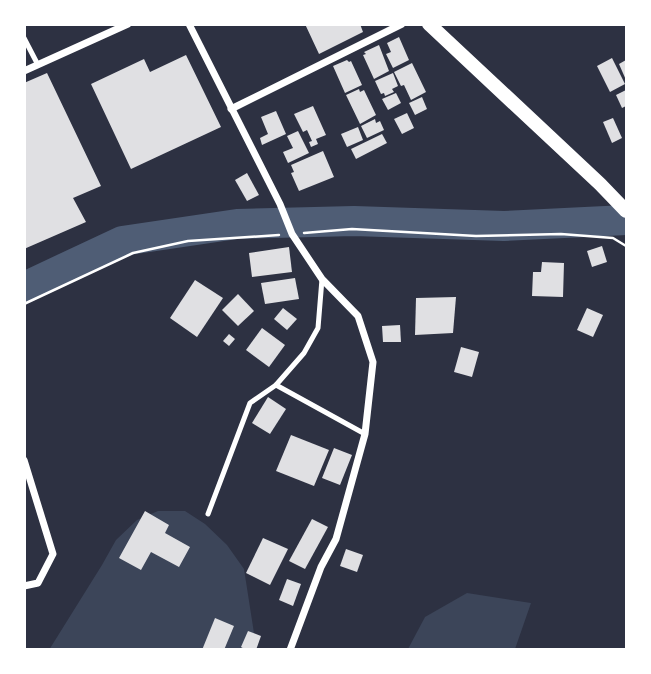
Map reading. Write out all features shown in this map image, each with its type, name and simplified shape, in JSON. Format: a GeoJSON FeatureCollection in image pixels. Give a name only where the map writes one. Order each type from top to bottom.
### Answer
{"type":"FeatureCollection","features":[{"type":"Feature","properties":{"kind":"main road"},"geometry":{"type":"LineString","coordinates":[[429,24],[625,209]]}},
{"type":"Feature","properties":{"kind":"street"},"geometry":{"type":"LineString","coordinates":[[24,71],[128,24]]}},
{"type":"Feature","properties":{"kind":"street"},"geometry":{"type":"LineString","coordinates":[[189,24],[291,231],[322,279],[358,316],[373,362],[365,434],[336,539],[321,567],[290,649]]}},
{"type":"Feature","properties":{"kind":"street"},"geometry":{"type":"LineString","coordinates":[[232,109],[402,24]]}},
{"type":"Feature","properties":{"kind":"street"},"geometry":{"type":"LineString","coordinates":[[24,460],[53,554],[38,583],[24,586]]}},
{"type":"Feature","properties":{"kind":"lane"},"geometry":{"type":"LineString","coordinates":[[24,37],[38,65]]}},
{"type":"Feature","properties":{"kind":"lane"},"geometry":{"type":"LineString","coordinates":[[208,514],[250,403],[276,385],[304,353],[318,328],[322,279]]}},
{"type":"Feature","properties":{"kind":"lane"},"geometry":{"type":"LineString","coordinates":[[276,385],[365,434]]}},
{"type":"Feature","properties":{"kind":"path"},"geometry":{"type":"LineString","coordinates":[[24,304],[133,253],[188,241],[291,231],[352,229],[475,236],[561,234],[613,238],[626,246]]}},
{"type":"Feature","properties":{"kind":"shaded area"},"geometry":{"type":"Polygon","coordinates":[[[158,511],[185,511],[205,524],[227,545],[244,569],[255,649],[49,650],[116,540],[137,520],[158,511]]]}},
{"type":"Feature","properties":{"kind":"shaded area"},"geometry":{"type":"Polygon","coordinates":[[[467,593],[531,603],[515,649],[408,649],[425,617],[467,593]]]}},
{"type":"Feature","properties":{"kind":"building"},"geometry":{"type":"Polygon","coordinates":[[[305,24],[360,24],[363,32],[319,54],[305,24]]]}},
{"type":"Feature","properties":{"kind":"building"},"geometry":{"type":"Polygon","coordinates":[[[399,37],[409,60],[393,68],[386,54],[391,52],[387,43],[399,37]]]}},
{"type":"Feature","properties":{"kind":"building"},"geometry":{"type":"Polygon","coordinates":[[[379,45],[389,71],[374,79],[363,55],[379,45]]]}},
{"type":"Feature","properties":{"kind":"building"},"geometry":{"type":"Polygon","coordinates":[[[186,55],[221,127],[131,169],[91,84],[144,59],[150,72],[186,55]]]}},
{"type":"Feature","properties":{"kind":"building"},"geometry":{"type":"Polygon","coordinates":[[[612,58],[625,84],[610,92],[597,66],[612,58]]]}},
{"type":"Feature","properties":{"kind":"building"},"geometry":{"type":"Polygon","coordinates":[[[626,60],[626,80],[619,64],[626,60]]]}},
{"type":"Feature","properties":{"kind":"building"},"geometry":{"type":"Polygon","coordinates":[[[351,61],[362,85],[345,93],[333,66],[351,61]]]}},
{"type":"Feature","properties":{"kind":"building"},"geometry":{"type":"Polygon","coordinates":[[[412,63],[426,92],[411,100],[394,72],[412,63]]]}},
{"type":"Feature","properties":{"kind":"building"},"geometry":{"type":"Polygon","coordinates":[[[47,73],[101,186],[73,198],[86,222],[24,249],[24,83],[47,73]]]}},
{"type":"Feature","properties":{"kind":"building"},"geometry":{"type":"Polygon","coordinates":[[[393,73],[398,86],[392,89],[394,92],[385,96],[384,93],[381,94],[375,81],[393,73]]]}},
{"type":"Feature","properties":{"kind":"building"},"geometry":{"type":"Polygon","coordinates":[[[359,89],[360,92],[364,90],[376,115],[360,124],[346,95],[359,89]]]}},
{"type":"Feature","properties":{"kind":"building"},"geometry":{"type":"Polygon","coordinates":[[[626,90],[626,106],[622,108],[616,95],[626,90]]]}},
{"type":"Feature","properties":{"kind":"building"},"geometry":{"type":"Polygon","coordinates":[[[396,93],[401,103],[388,110],[382,99],[396,93]]]}},
{"type":"Feature","properties":{"kind":"building"},"geometry":{"type":"Polygon","coordinates":[[[422,97],[427,109],[415,115],[409,103],[422,97]]]}},
{"type":"Feature","properties":{"kind":"building"},"geometry":{"type":"Polygon","coordinates":[[[313,106],[326,135],[316,139],[318,144],[311,147],[309,142],[312,141],[307,130],[303,132],[294,114],[313,106]]]}},
{"type":"Feature","properties":{"kind":"building"},"geometry":{"type":"Polygon","coordinates":[[[276,111],[286,134],[262,145],[260,138],[268,134],[261,117],[276,111]]]}},
{"type":"Feature","properties":{"kind":"building"},"geometry":{"type":"Polygon","coordinates":[[[407,113],[414,128],[402,134],[394,119],[407,113]]]}},
{"type":"Feature","properties":{"kind":"building"},"geometry":{"type":"Polygon","coordinates":[[[613,118],[622,138],[612,143],[603,122],[613,118]]]}},
{"type":"Feature","properties":{"kind":"building"},"geometry":{"type":"Polygon","coordinates":[[[375,119],[376,123],[380,121],[384,130],[367,138],[361,126],[375,119]]]}},
{"type":"Feature","properties":{"kind":"building"},"geometry":{"type":"Polygon","coordinates":[[[358,127],[363,140],[347,147],[341,134],[358,127]]]}},
{"type":"Feature","properties":{"kind":"building"},"geometry":{"type":"Polygon","coordinates":[[[298,131],[309,153],[288,163],[283,152],[293,148],[287,136],[298,131]]]}},
{"type":"Feature","properties":{"kind":"building"},"geometry":{"type":"Polygon","coordinates":[[[382,134],[387,143],[356,159],[351,149],[382,134]]]}},
{"type":"Feature","properties":{"kind":"building"},"geometry":{"type":"Polygon","coordinates":[[[323,151],[334,177],[299,191],[291,173],[294,172],[291,165],[323,151]]]}},
{"type":"Feature","properties":{"kind":"building"},"geometry":{"type":"Polygon","coordinates":[[[247,173],[259,195],[247,201],[235,180],[247,173]]]}},
{"type":"Feature","properties":{"kind":"building"},"geometry":{"type":"Polygon","coordinates":[[[602,246],[607,262],[592,267],[587,251],[602,246]]]}},
{"type":"Feature","properties":{"kind":"building"},"geometry":{"type":"Polygon","coordinates":[[[289,247],[292,272],[252,277],[249,253],[289,247]]]}},
{"type":"Feature","properties":{"kind":"building"},"geometry":{"type":"Polygon","coordinates":[[[542,262],[564,263],[563,297],[532,296],[533,272],[541,272],[542,262]]]}},
{"type":"Feature","properties":{"kind":"building"},"geometry":{"type":"Polygon","coordinates":[[[295,278],[299,299],[265,304],[261,283],[295,278]]]}},
{"type":"Feature","properties":{"kind":"building"},"geometry":{"type":"Polygon","coordinates":[[[195,280],[223,298],[197,337],[170,318],[195,280]]]}},
{"type":"Feature","properties":{"kind":"building"},"geometry":{"type":"Polygon","coordinates":[[[238,294],[254,311],[238,326],[222,310],[238,294]]]}},
{"type":"Feature","properties":{"kind":"building"},"geometry":{"type":"Polygon","coordinates":[[[456,297],[453,333],[415,335],[416,298],[456,297]]]}},
{"type":"Feature","properties":{"kind":"building"},"geometry":{"type":"Polygon","coordinates":[[[283,308],[297,319],[287,330],[274,319],[283,308]]]}},
{"type":"Feature","properties":{"kind":"building"},"geometry":{"type":"Polygon","coordinates":[[[587,308],[603,315],[593,337],[577,330],[587,308]]]}},
{"type":"Feature","properties":{"kind":"building"},"geometry":{"type":"Polygon","coordinates":[[[400,325],[401,342],[383,342],[382,326],[400,325]]]}},
{"type":"Feature","properties":{"kind":"building"},"geometry":{"type":"Polygon","coordinates":[[[262,328],[285,345],[269,367],[246,350],[262,328]]]}},
{"type":"Feature","properties":{"kind":"building"},"geometry":{"type":"Polygon","coordinates":[[[229,334],[235,339],[229,346],[223,341],[229,334]]]}},
{"type":"Feature","properties":{"kind":"building"},"geometry":{"type":"Polygon","coordinates":[[[461,347],[479,352],[472,377],[454,372],[461,347]]]}},
{"type":"Feature","properties":{"kind":"building"},"geometry":{"type":"Polygon","coordinates":[[[268,397],[286,409],[270,434],[252,423],[268,397]]]}},
{"type":"Feature","properties":{"kind":"building"},"geometry":{"type":"Polygon","coordinates":[[[291,435],[329,450],[314,486],[276,471],[291,435]]]}},
{"type":"Feature","properties":{"kind":"building"},"geometry":{"type":"Polygon","coordinates":[[[334,448],[352,455],[340,485],[322,478],[334,448]]]}},
{"type":"Feature","properties":{"kind":"building"},"geometry":{"type":"Polygon","coordinates":[[[145,511],[169,525],[165,533],[190,547],[179,567],[151,552],[141,570],[119,558],[145,511]]]}},
{"type":"Feature","properties":{"kind":"building"},"geometry":{"type":"Polygon","coordinates":[[[312,519],[328,527],[305,569],[289,561],[312,519]]]}},
{"type":"Feature","properties":{"kind":"building"},"geometry":{"type":"Polygon","coordinates":[[[263,538],[288,549],[270,585],[246,573],[263,538]]]}},
{"type":"Feature","properties":{"kind":"building"},"geometry":{"type":"Polygon","coordinates":[[[346,549],[363,555],[357,572],[340,566],[346,549]]]}},
{"type":"Feature","properties":{"kind":"building"},"geometry":{"type":"Polygon","coordinates":[[[287,579],[301,584],[293,606],[279,600],[287,579]]]}},
{"type":"Feature","properties":{"kind":"building"},"geometry":{"type":"Polygon","coordinates":[[[215,618],[234,626],[224,650],[202,650],[215,618]]]}},
{"type":"Feature","properties":{"kind":"building"},"geometry":{"type":"Polygon","coordinates":[[[248,631],[261,636],[256,650],[241,647],[248,631]]]}},
{"type":"Feature","properties":{"kind":"waterway"},"geometry":{"type":"LineString","coordinates":[[24,287],[122,241],[237,224],[354,221],[504,226],[626,220]]}}]}
